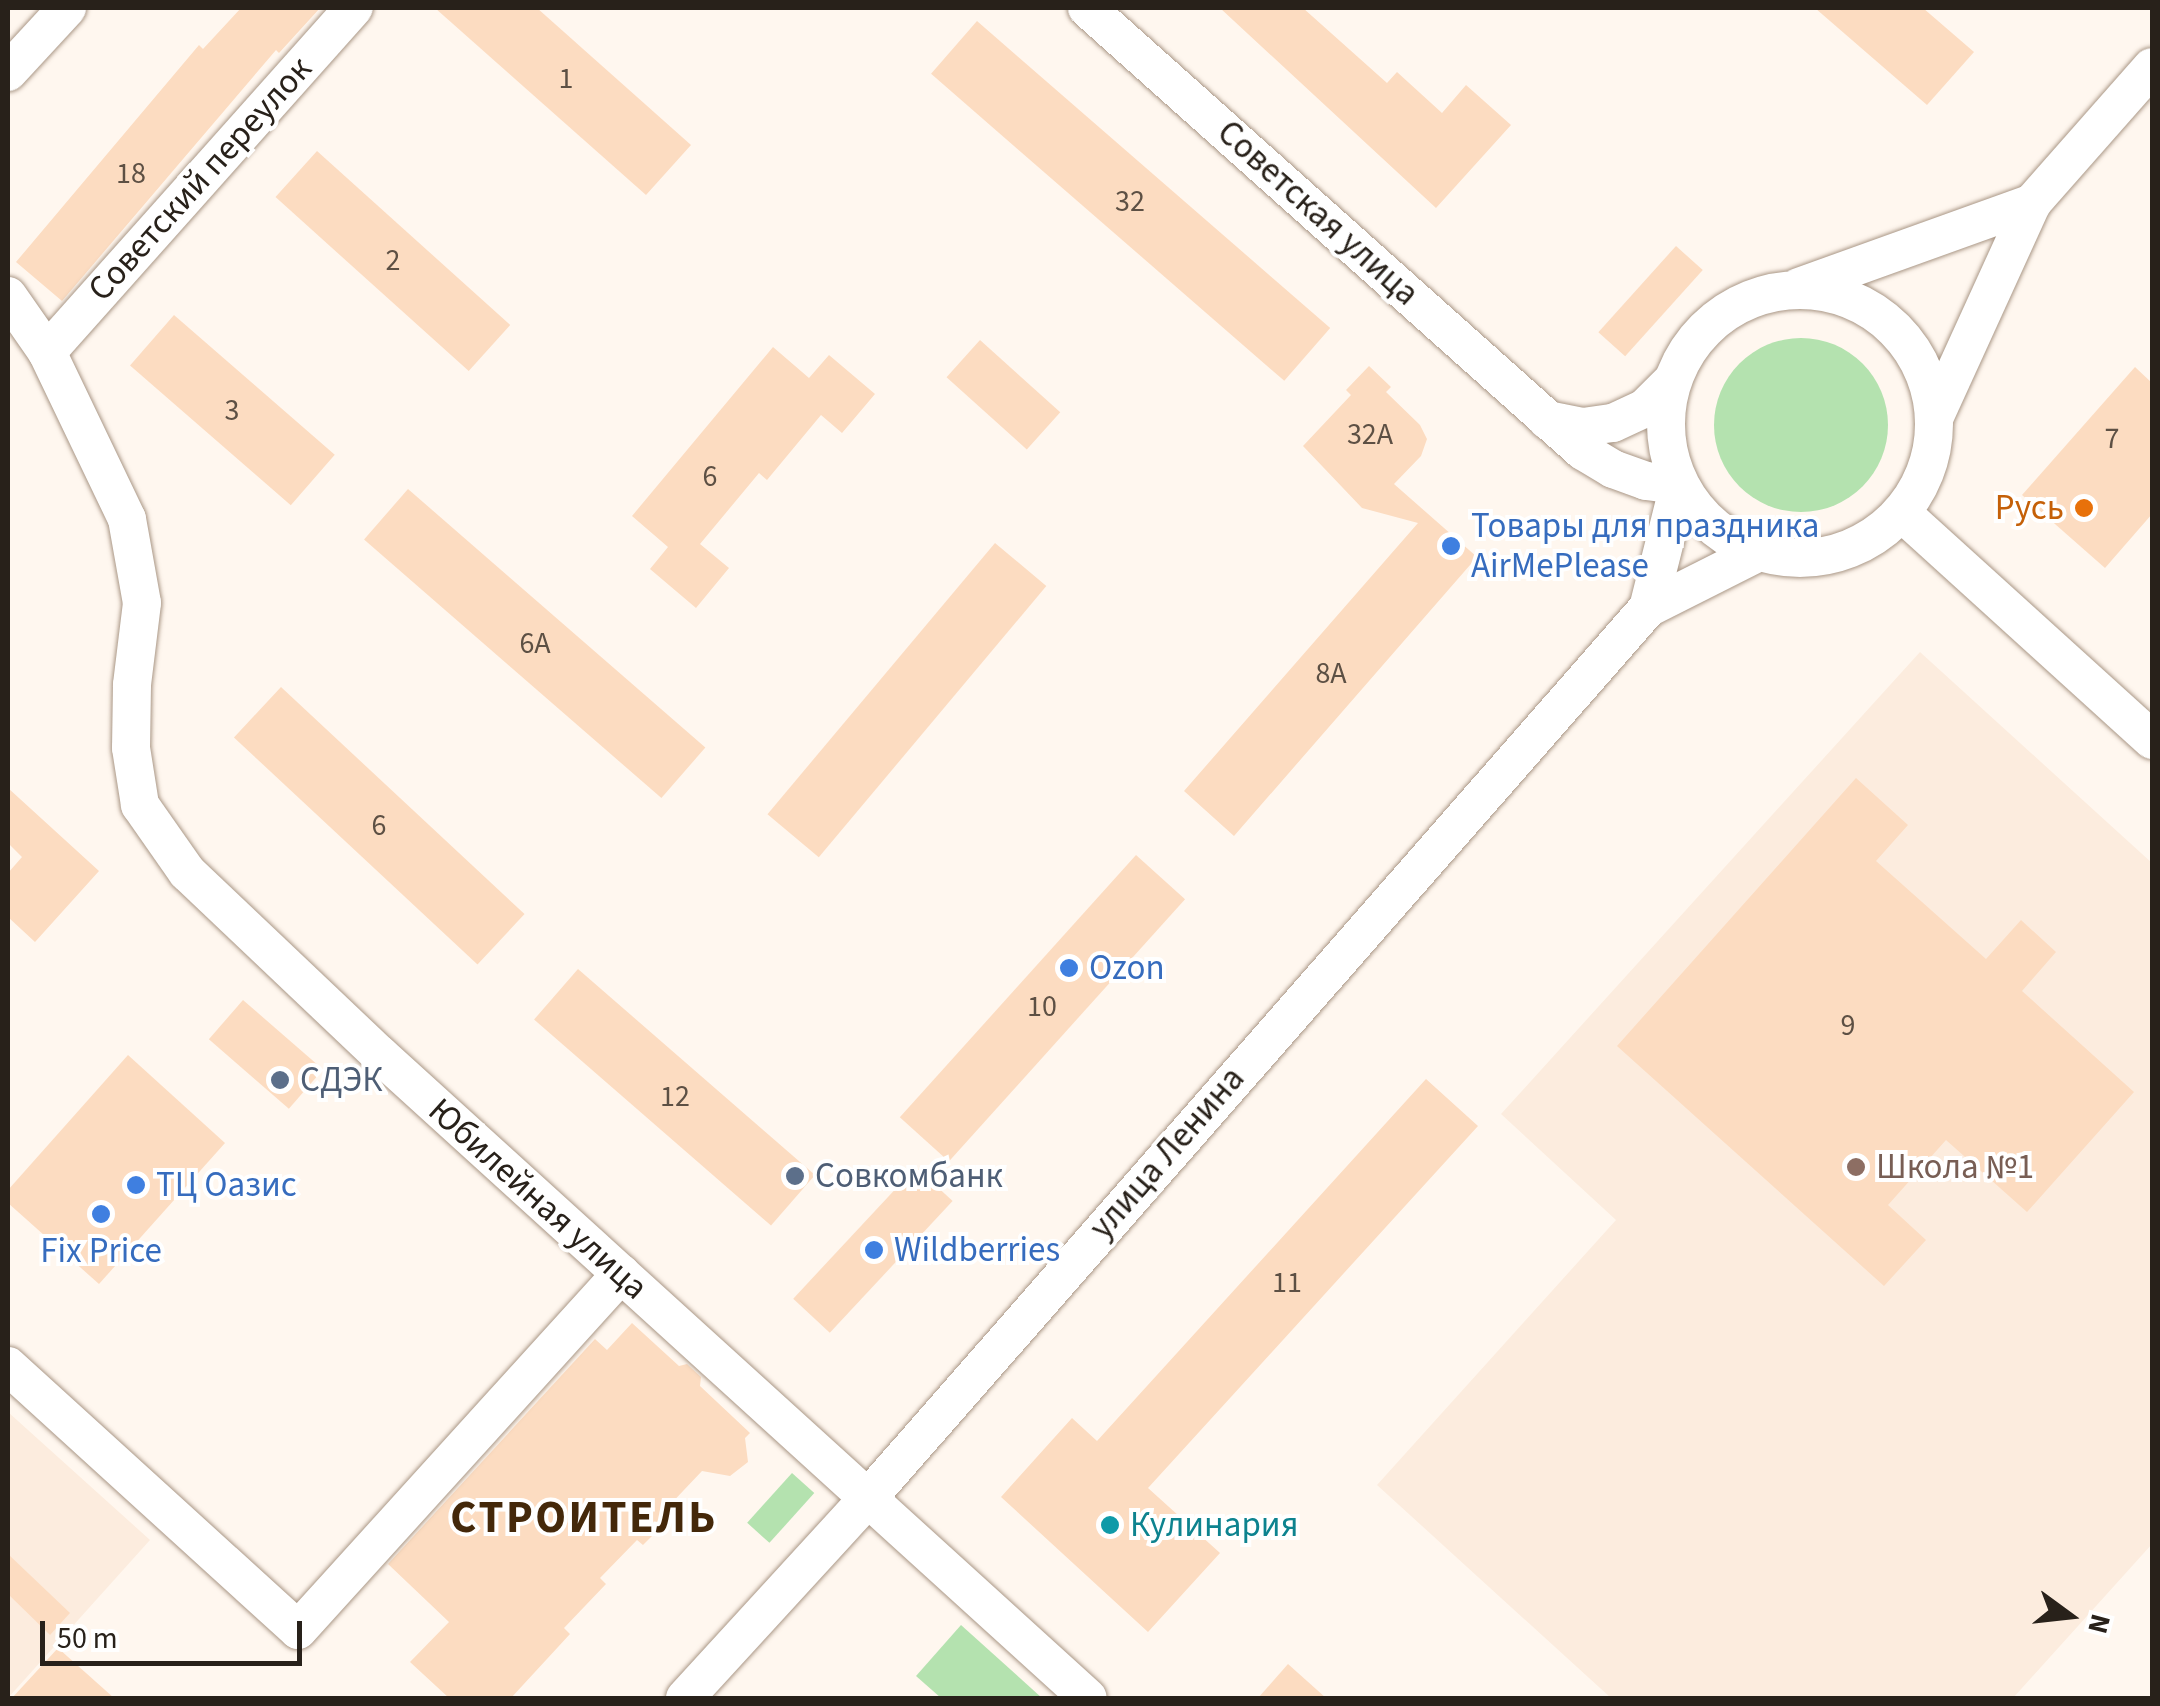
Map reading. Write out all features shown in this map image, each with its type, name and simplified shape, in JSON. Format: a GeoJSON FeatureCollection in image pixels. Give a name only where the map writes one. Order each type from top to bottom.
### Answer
{"type":"FeatureCollection","features":[{"type":"Feature","properties":{"kind":"street"},"geometry":{"type":"LineString","coordinates":[[8,72],[67,8]]}},
{"type":"Feature","properties":{"kind":"street","name":"Советский переулок"},"geometry":{"type":"LineString","coordinates":[[47,352],[354,8]]}},
{"type":"Feature","properties":{"kind":"street","name":"Советская улица"},"geometry":{"type":"LineString","coordinates":[[1087,8],[1548,420],[1612,469],[1646,481],[1679,485]]}},
{"type":"Feature","properties":{"kind":"street"},"geometry":{"type":"LineString","coordinates":[[1672,382],[1665,434],[1679,485],[1712,527],[1757,553],[1810,559],[1861,545],[1902,513],[1928,467],[1935,416],[2032,203],[2152,66]]}},
{"type":"Feature","properties":{"kind":"street"},"geometry":{"type":"LineString","coordinates":[[1548,420],[1583,427],[1613,424],[1645,408],[1672,382],[1698,334],[1741,302],[1793,289],[2032,203]]}},
{"type":"Feature","properties":{"kind":"street"},"geometry":{"type":"LineString","coordinates":[[1793,289],[1845,296],[1890,323],[1922,365],[1935,416]]}},
{"type":"Feature","properties":{"kind":"street","name":"Юбилейная улица"},"geometry":{"type":"LineString","coordinates":[[8,296],[47,352],[127,519],[142,603],[132,685],[131,748],[140,805],[187,872],[620,1274],[1088,1698]]}},
{"type":"Feature","properties":{"kind":"street"},"geometry":{"type":"LineString","coordinates":[[1648,608],[1679,485]]}},
{"type":"Feature","properties":{"kind":"street"},"geometry":{"type":"LineString","coordinates":[[1902,513],[2152,740]]}},
{"type":"Feature","properties":{"kind":"street"},"geometry":{"type":"LineString","coordinates":[[1648,608],[1757,553]]}},
{"type":"Feature","properties":{"kind":"street","name":"улица Ленина"},"geometry":{"type":"LineString","coordinates":[[685,1698],[868,1498],[1648,608]]}},
{"type":"Feature","properties":{"kind":"street"},"geometry":{"type":"LineString","coordinates":[[8,1366],[298,1630],[620,1274]]}},
{"type":"Feature","properties":{"kind":"shaded area","name":"Школа №1"},"geometry":{"type":"Polygon","coordinates":[[[1920,652],[2152,863],[2152,1544],[2013,1698],[1611,1698],[1377,1485],[1616,1220],[1501,1114],[1920,652]]]}},
{"type":"Feature","properties":{"kind":"shaded area"},"geometry":{"type":"Polygon","coordinates":[[[8,1412],[150,1540],[8,1698],[8,1412]]]}},
{"type":"Feature","properties":{"kind":"green space"},"geometry":{"type":"Polygon","coordinates":[[[1801,338],[1834,345],[1862,364],[1881,392],[1888,425],[1881,458],[1862,486],[1834,505],[1801,512],[1768,505],[1740,486],[1721,458],[1714,425],[1721,392],[1740,364],[1768,345],[1801,338]]]}},
{"type":"Feature","properties":{"kind":"green space"},"geometry":{"type":"Polygon","coordinates":[[[792,1473],[814,1493],[769,1543],[747,1523],[792,1473]]]}},
{"type":"Feature","properties":{"kind":"green space"},"geometry":{"type":"Polygon","coordinates":[[[961,1625],[1042,1698],[941,1698],[916,1676],[961,1625]]]}},
{"type":"Feature","properties":{"kind":"building"},"geometry":{"type":"Polygon","coordinates":[[[241,8],[320,8],[279,53],[276,50],[62,301],[16,262],[199,45],[203,49],[241,8]]]}},
{"type":"Feature","properties":{"kind":"building"},"geometry":{"type":"Polygon","coordinates":[[[435,8],[537,8],[691,145],[646,195],[435,8]]]}},
{"type":"Feature","properties":{"kind":"building"},"geometry":{"type":"Polygon","coordinates":[[[1220,8],[1303,8],[1387,83],[1397,72],[1442,113],[1466,85],[1511,125],[1436,208],[1220,8]]]}},
{"type":"Feature","properties":{"kind":"building"},"geometry":{"type":"Polygon","coordinates":[[[1815,8],[1923,8],[1974,52],[1927,105],[1815,8]]]}},
{"type":"Feature","properties":{"kind":"building"},"geometry":{"type":"Polygon","coordinates":[[[977,21],[1330,328],[1284,381],[931,74],[977,21]]]}},
{"type":"Feature","properties":{"kind":"building"},"geometry":{"type":"Polygon","coordinates":[[[317,151],[510,325],[469,371],[276,197],[317,151]]]}},
{"type":"Feature","properties":{"kind":"building"},"geometry":{"type":"Polygon","coordinates":[[[1676,246],[1703,270],[1625,356],[1598,332],[1676,246]]]}},
{"type":"Feature","properties":{"kind":"building"},"geometry":{"type":"Polygon","coordinates":[[[174,315],[335,455],[291,505],[130,366],[174,315]]]}},
{"type":"Feature","properties":{"kind":"building"},"geometry":{"type":"Polygon","coordinates":[[[980,340],[1060,412],[1027,449],[947,377],[980,340]]]}},
{"type":"Feature","properties":{"kind":"building"},"geometry":{"type":"Polygon","coordinates":[[[773,347],[809,378],[829,355],[875,394],[842,433],[821,415],[767,480],[759,473],[700,544],[729,568],[696,608],[650,569],[668,547],[632,516],[773,347]]]}},
{"type":"Feature","properties":{"kind":"building"},"geometry":{"type":"Polygon","coordinates":[[[1369,366],[1391,387],[1386,392],[1420,425],[1427,439],[1421,456],[1394,484],[1477,557],[1234,836],[1184,791],[1418,523],[1362,508],[1303,446],[1351,395],[1346,390],[1369,366]]]}},
{"type":"Feature","properties":{"kind":"building"},"geometry":{"type":"Polygon","coordinates":[[[2135,367],[2152,383],[2152,514],[2105,568],[2022,495],[2135,367]]]}},
{"type":"Feature","properties":{"kind":"building"},"geometry":{"type":"Polygon","coordinates":[[[408,489],[705,747],[661,798],[364,540],[408,489]]]}},
{"type":"Feature","properties":{"kind":"building"},"geometry":{"type":"Polygon","coordinates":[[[995,543],[1046,586],[819,857],[767,814],[995,543]]]}},
{"type":"Feature","properties":{"kind":"building"},"geometry":{"type":"Polygon","coordinates":[[[281,687],[525,914],[477,965],[234,737],[281,687]]]}},
{"type":"Feature","properties":{"kind":"building"},"geometry":{"type":"Polygon","coordinates":[[[1856,778],[1908,825],[1876,861],[1986,959],[2021,920],[2056,952],[2022,991],[2134,1092],[2027,1212],[1946,1140],[1888,1205],[1926,1240],[1884,1286],[1617,1046],[1856,778]]]}},
{"type":"Feature","properties":{"kind":"building"},"geometry":{"type":"Polygon","coordinates":[[[8,788],[99,871],[35,942],[8,917],[8,873],[22,857],[8,843],[8,788]]]}},
{"type":"Feature","properties":{"kind":"building"},"geometry":{"type":"Polygon","coordinates":[[[1136,855],[1185,899],[949,1161],[900,1117],[1136,855]]]}},
{"type":"Feature","properties":{"kind":"building"},"geometry":{"type":"Polygon","coordinates":[[[578,969],[815,1175],[771,1226],[534,1020],[578,969]]]}},
{"type":"Feature","properties":{"kind":"building"},"geometry":{"type":"Polygon","coordinates":[[[243,1000],[323,1070],[289,1109],[209,1039],[243,1000]]]}},
{"type":"Feature","properties":{"kind":"building"},"geometry":{"type":"Polygon","coordinates":[[[128,1055],[225,1143],[99,1284],[8,1203],[8,1190],[128,1055]]]}},
{"type":"Feature","properties":{"kind":"building"},"geometry":{"type":"Polygon","coordinates":[[[1426,1079],[1478,1126],[1148,1488],[1220,1553],[1148,1632],[1001,1497],[1072,1418],[1097,1441],[1426,1079]]]}},
{"type":"Feature","properties":{"kind":"building","name":"Wildberries"},"geometry":{"type":"Polygon","coordinates":[[[916,1167],[953,1201],[830,1333],[793,1299],[916,1167]]]}},
{"type":"Feature","properties":{"kind":"building"},"geometry":{"type":"Polygon","coordinates":[[[632,1323],[679,1366],[687,1364],[701,1377],[700,1386],[750,1433],[745,1438],[748,1462],[730,1476],[702,1471],[665,1510],[672,1516],[643,1545],[637,1540],[600,1578],[606,1584],[564,1628],[570,1634],[511,1698],[449,1698],[410,1662],[449,1622],[388,1564],[595,1339],[607,1350],[632,1323]]]}},
{"type":"Feature","properties":{"kind":"building"},"geometry":{"type":"Polygon","coordinates":[[[8,1554],[70,1613],[50,1635],[8,1594],[8,1554]]]}},
{"type":"Feature","properties":{"kind":"building"},"geometry":{"type":"Polygon","coordinates":[[[58,1648],[114,1698],[12,1698],[58,1648]]]}},
{"type":"Feature","properties":{"kind":"building"},"geometry":{"type":"Polygon","coordinates":[[[1288,1664],[1326,1698],[1258,1698],[1288,1664]]]}},
{"type":"Feature","properties":{"kind":"place","name":"Русь"},"geometry":{"type":"Point","coordinates":[2084,508]}},
{"type":"Feature","properties":{"kind":"place","name":"Товары для праздника AirMePlease"},"geometry":{"type":"Point","coordinates":[1451,546]}},
{"type":"Feature","properties":{"kind":"place","name":"Ozon"},"geometry":{"type":"Point","coordinates":[1069,968]}},
{"type":"Feature","properties":{"kind":"place","name":"СДЭК"},"geometry":{"type":"Point","coordinates":[280,1080]}},
{"type":"Feature","properties":{"kind":"place","name":"Школа №1"},"geometry":{"type":"Point","coordinates":[1856,1167]}},
{"type":"Feature","properties":{"kind":"place","name":"Совкомбанк"},"geometry":{"type":"Point","coordinates":[795,1176]}},
{"type":"Feature","properties":{"kind":"place","name":"ТЦ Оазис"},"geometry":{"type":"Point","coordinates":[136,1185]}},
{"type":"Feature","properties":{"kind":"place","name":"Fix Price"},"geometry":{"type":"Point","coordinates":[101,1214]}},
{"type":"Feature","properties":{"kind":"place","name":"Wildberries"},"geometry":{"type":"Point","coordinates":[874,1250]}},
{"type":"Feature","properties":{"kind":"place","name":"Кулинария"},"geometry":{"type":"Point","coordinates":[1110,1525]}},
{"type":"Feature","properties":{"kind":"district","name":"СТРОИТЕЛЬ"},"geometry":{"type":"Point","coordinates":[584,1519]}}]}
